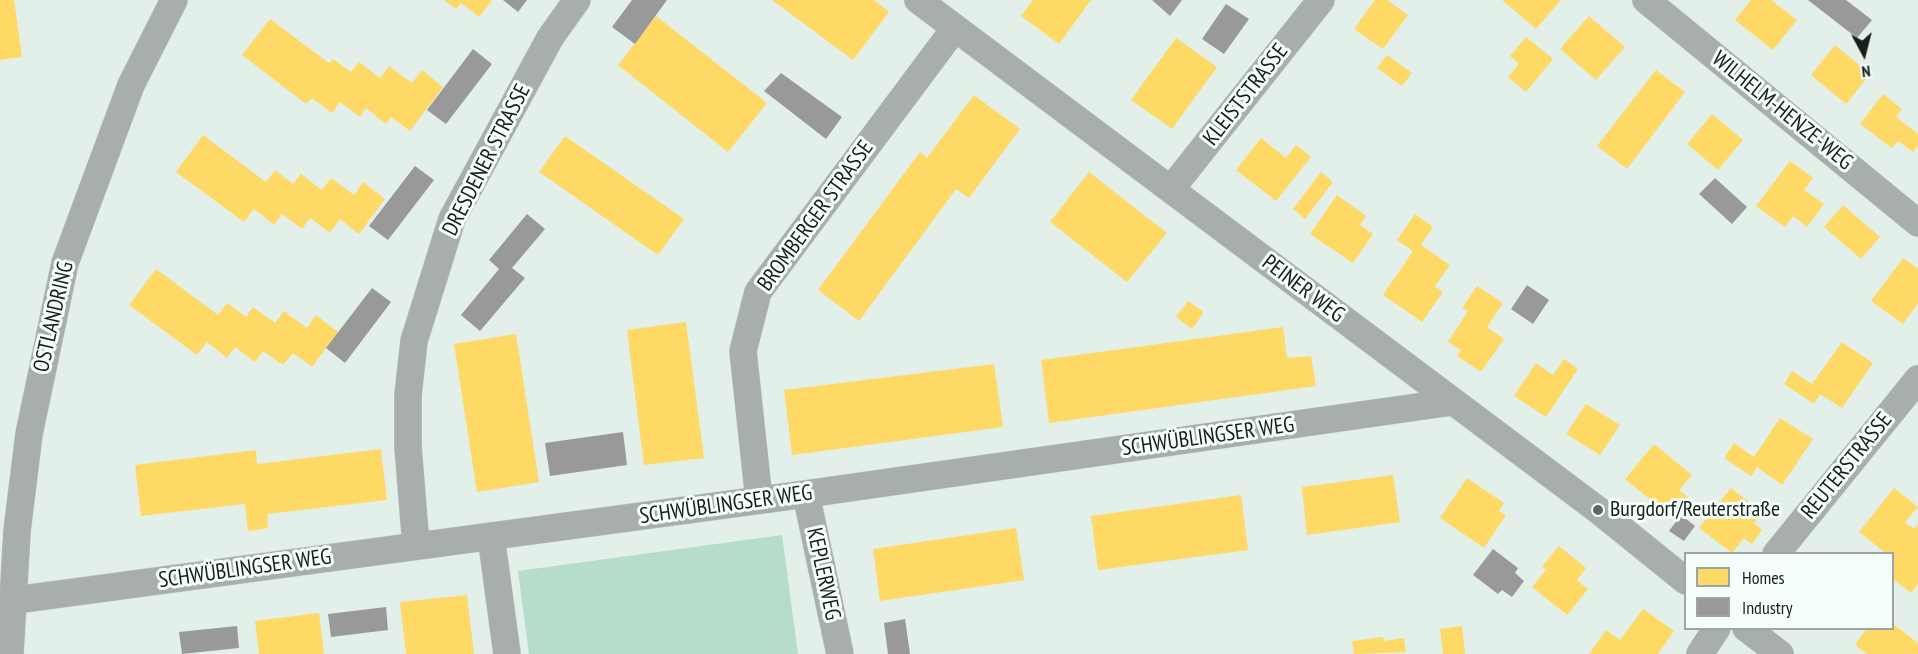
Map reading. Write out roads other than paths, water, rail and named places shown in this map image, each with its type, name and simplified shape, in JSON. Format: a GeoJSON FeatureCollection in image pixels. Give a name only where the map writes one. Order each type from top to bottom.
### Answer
{"type":"FeatureCollection","features":[{"type":"Feature","properties":{"kind":"street","name":"OSTLANDRING"},"geometry":{"type":"LineString","coordinates":[[10,654],[6,601],[29,434],[65,263],[131,85],[174,0]]}},
{"type":"Feature","properties":{"kind":"street","name":"DRESDENER STRASSE"},"geometry":{"type":"LineString","coordinates":[[416,546],[408,447],[408,395],[414,341],[452,219],[550,38],[577,0]]}},
{"type":"Feature","properties":{"kind":"street","name":"PEINER WEG"},"geometry":{"type":"LineString","coordinates":[[918,0],[1598,510],[1684,579]]}},
{"type":"Feature","properties":{"kind":"street","name":"KLEISTSTRASSE"},"geometry":{"type":"LineString","coordinates":[[1171,189],[1321,0]]}},
{"type":"Feature","properties":{"kind":"street","name":"WILHELM-HENZE-WEG"},"geometry":{"type":"LineString","coordinates":[[1646,0],[1918,223]]}},
{"type":"Feature","properties":{"kind":"street","name":"BROMBERGER STRASSE"},"geometry":{"type":"LineString","coordinates":[[759,500],[743,351],[758,292],[956,28]]}},
{"type":"Feature","properties":{"kind":"street","name":"REUTERSTRASSE"},"geometry":{"type":"LineString","coordinates":[[1778,552],[1918,379]]}},
{"type":"Feature","properties":{"kind":"street","name":"SCHWÜBLINGSER WEG"},"geometry":{"type":"LineString","coordinates":[[6,601],[806,494],[1452,402]]}},
{"type":"Feature","properties":{"kind":"street","name":"KEPLERWEG"},"geometry":{"type":"LineString","coordinates":[[806,494],[840,654]]}},
{"type":"Feature","properties":{"kind":"street"},"geometry":{"type":"LineString","coordinates":[[491,536],[507,654]]}},
{"type":"Feature","properties":{"kind":"street"},"geometry":{"type":"LineString","coordinates":[[1700,654],[1716,630]]}},
{"type":"Feature","properties":{"kind":"street"},"geometry":{"type":"LineString","coordinates":[[1749,630],[1780,654]]}},
{"type":"Feature","properties":{"kind":"place","name":"Burgdorf/Reuterstraße"},"geometry":{"type":"Point","coordinates":[1598,510]}}]}
